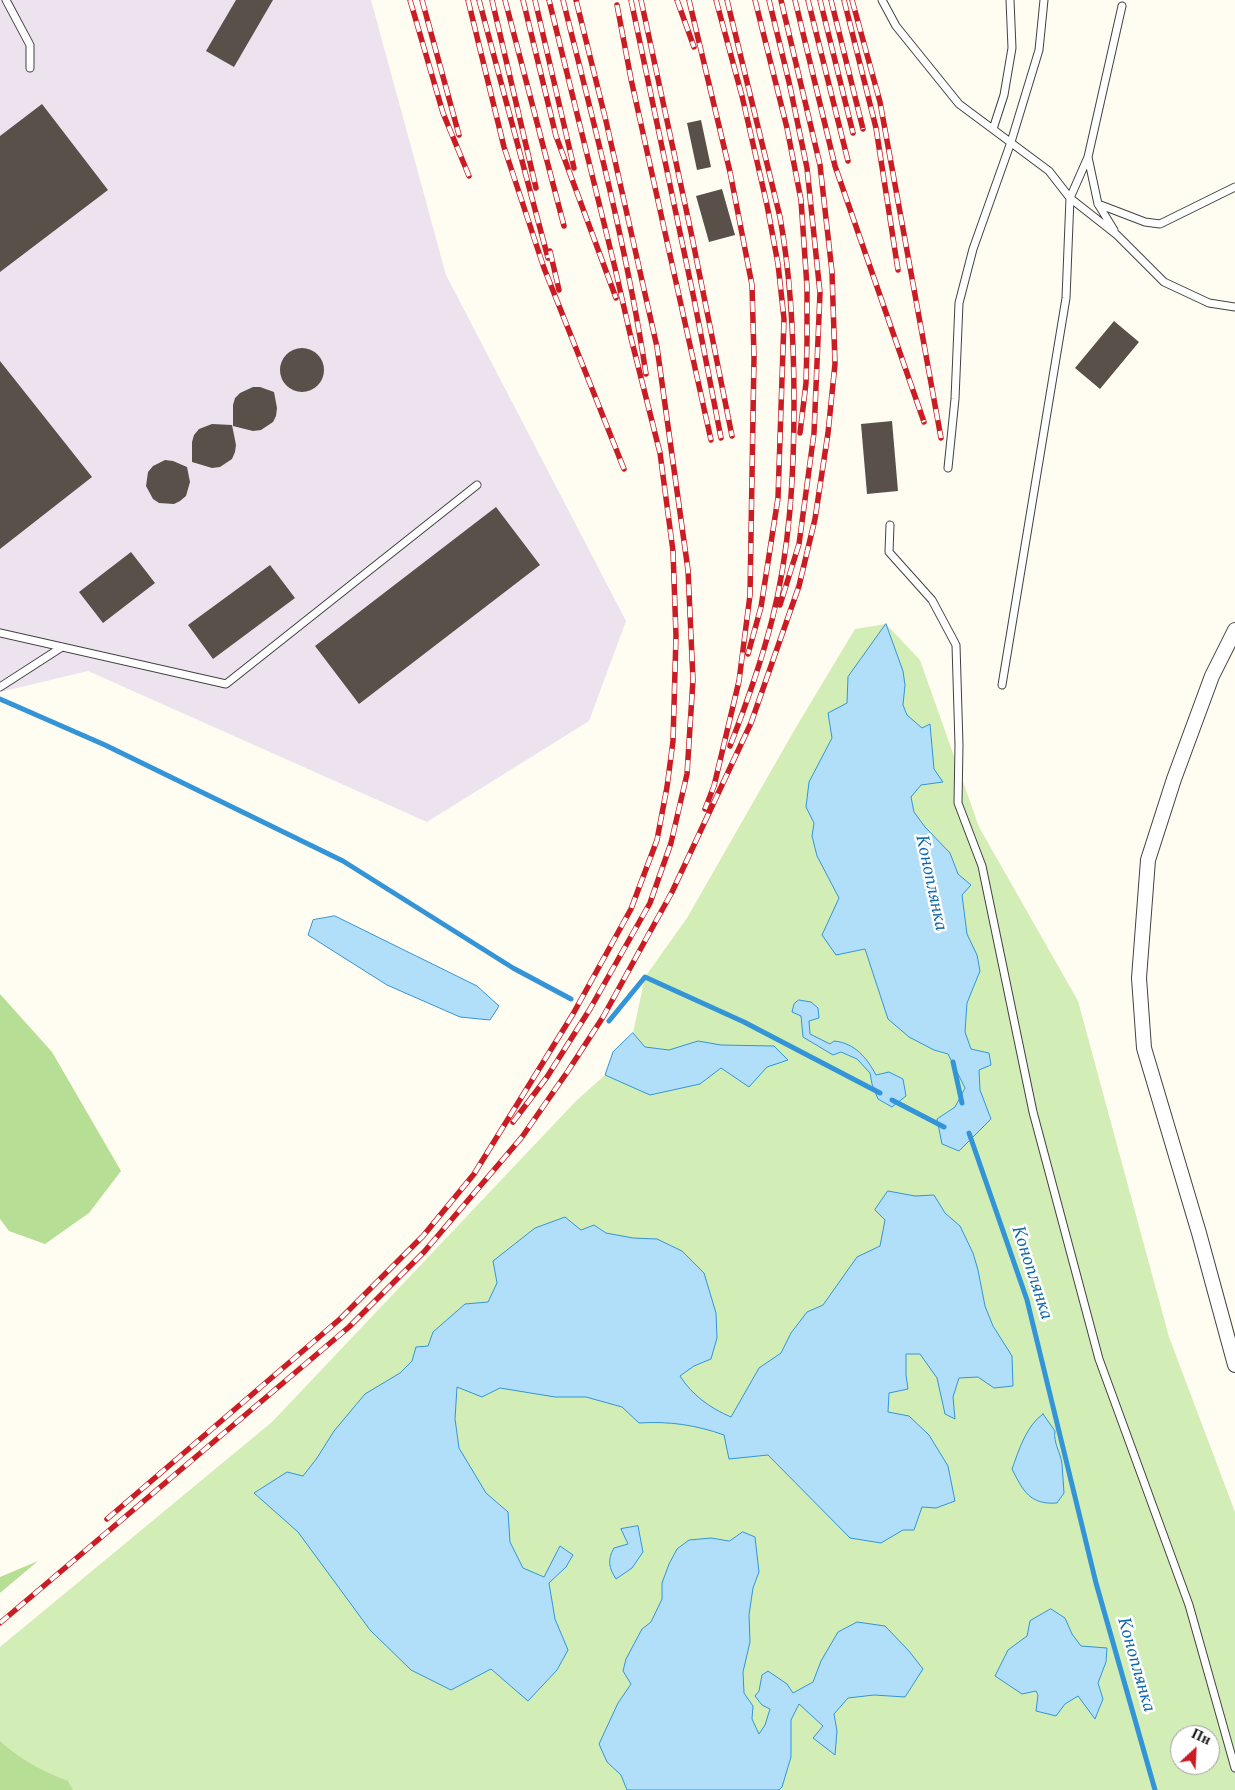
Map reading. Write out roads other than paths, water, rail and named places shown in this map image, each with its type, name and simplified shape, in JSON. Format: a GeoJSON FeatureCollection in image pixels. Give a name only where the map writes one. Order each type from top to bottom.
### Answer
{"type":"FeatureCollection","features":[{"type":"Feature","properties":{"kind":"street"},"geometry":{"type":"LineString","coordinates":[[1235,630],[1212,676],[1174,779],[1148,860],[1139,978],[1144,1048],[1235,1365]]}},
{"type":"Feature","properties":{"kind":"lane"},"geometry":{"type":"LineString","coordinates":[[6,0],[30,45],[30,68]]}},
{"type":"Feature","properties":{"kind":"lane"},"geometry":{"type":"LineString","coordinates":[[882,0],[896,26],[959,104],[1049,171],[1070,198],[1117,234],[1164,282],[1209,303],[1235,307]]}},
{"type":"Feature","properties":{"kind":"lane"},"geometry":{"type":"LineString","coordinates":[[993,129],[1004,95],[1012,48],[1010,0]]}},
{"type":"Feature","properties":{"kind":"lane"},"geometry":{"type":"LineString","coordinates":[[948,468],[955,400],[959,303],[973,249],[1039,50],[1044,0]]}},
{"type":"Feature","properties":{"kind":"lane"},"geometry":{"type":"LineString","coordinates":[[1002,685],[1066,298],[1070,198],[1088,157],[1122,6]]}},
{"type":"Feature","properties":{"kind":"lane"},"geometry":{"type":"LineString","coordinates":[[1088,157],[1098,204],[1117,234]]}},
{"type":"Feature","properties":{"kind":"lane"},"geometry":{"type":"LineString","coordinates":[[1098,204],[1145,222],[1160,224],[1235,187]]}},
{"type":"Feature","properties":{"kind":"lane"},"geometry":{"type":"LineString","coordinates":[[0,633],[226,684],[477,485]]}},
{"type":"Feature","properties":{"kind":"lane"},"geometry":{"type":"LineString","coordinates":[[890,525],[889,552],[932,600],[956,645],[959,745],[958,803],[982,866],[1033,1112],[1099,1359],[1189,1605],[1235,1768]]}},
{"type":"Feature","properties":{"kind":"lane"},"geometry":{"type":"LineString","coordinates":[[0,687],[62,647]]}},
{"type":"Feature","properties":{"kind":"water"},"geometry":{"type":"Polygon","coordinates":[[[886,624],[903,671],[905,685],[903,705],[907,715],[922,728],[930,724],[934,769],[943,782],[921,785],[911,797],[914,812],[925,827],[950,853],[958,874],[971,885],[962,895],[967,934],[977,955],[980,971],[967,1003],[965,1032],[971,1049],[989,1053],[991,1065],[979,1070],[980,1090],[991,1119],[959,1151],[942,1144],[937,1119],[955,1107],[965,1088],[948,1054],[934,1050],[909,1037],[888,1019],[865,949],[836,955],[822,935],[839,898],[817,856],[812,836],[814,823],[806,807],[809,782],[832,738],[828,713],[847,703],[848,677],[886,624]]]}},
{"type":"Feature","properties":{"kind":"water"},"geometry":{"type":"Polygon","coordinates":[[[335,916],[477,986],[499,1006],[490,1020],[460,1017],[387,985],[308,935],[313,920],[335,916]]]}},
{"type":"Feature","properties":{"kind":"water"},"geometry":{"type":"Polygon","coordinates":[[[799,1000],[811,1002],[818,1008],[819,1018],[809,1021],[810,1034],[830,1044],[834,1041],[841,1042],[854,1048],[869,1063],[876,1075],[889,1072],[903,1079],[906,1096],[892,1107],[878,1099],[870,1073],[857,1059],[841,1052],[833,1055],[803,1037],[801,1016],[792,1012],[794,1004],[799,1000]]]}},
{"type":"Feature","properties":{"kind":"water"},"geometry":{"type":"Polygon","coordinates":[[[633,1033],[645,1047],[669,1050],[698,1041],[721,1045],[774,1046],[788,1060],[767,1067],[749,1087],[721,1068],[700,1084],[650,1095],[605,1075],[613,1052],[633,1033]]]}},
{"type":"Feature","properties":{"kind":"water"},"geometry":{"type":"Polygon","coordinates":[[[888,1191],[915,1196],[934,1195],[945,1213],[960,1226],[973,1253],[985,1306],[993,1326],[1012,1356],[1013,1386],[994,1388],[978,1377],[959,1378],[953,1397],[955,1419],[945,1414],[937,1378],[920,1354],[906,1354],[908,1389],[889,1393],[888,1412],[909,1416],[929,1435],[948,1466],[955,1501],[936,1508],[922,1507],[914,1530],[903,1530],[881,1543],[850,1538],[768,1455],[729,1459],[724,1435],[693,1426],[672,1423],[639,1423],[622,1407],[586,1397],[555,1397],[500,1388],[482,1397],[457,1387],[455,1419],[459,1448],[486,1493],[508,1512],[510,1542],[523,1568],[544,1577],[560,1546],[573,1555],[566,1567],[549,1583],[555,1619],[568,1650],[557,1670],[528,1701],[491,1669],[451,1690],[411,1670],[370,1630],[298,1532],[254,1493],[287,1472],[303,1476],[334,1431],[365,1394],[400,1373],[412,1361],[416,1347],[428,1346],[433,1332],[465,1304],[488,1302],[497,1283],[493,1261],[535,1228],[565,1217],[581,1230],[594,1225],[606,1233],[633,1238],[657,1239],[682,1251],[704,1273],[716,1313],[717,1338],[711,1359],[694,1366],[680,1376],[702,1400],[731,1417],[759,1368],[781,1353],[791,1333],[807,1312],[823,1305],[857,1257],[880,1246],[885,1220],[875,1210],[888,1191]]]}},
{"type":"Feature","properties":{"kind":"water"},"geometry":{"type":"Polygon","coordinates":[[[1043,1414],[1055,1431],[1055,1440],[1062,1464],[1064,1493],[1057,1503],[1040,1502],[1028,1495],[1012,1469],[1020,1446],[1032,1425],[1043,1414]]]}},
{"type":"Feature","properties":{"kind":"water"},"geometry":{"type":"Polygon","coordinates":[[[638,1526],[643,1552],[632,1568],[616,1579],[610,1568],[610,1556],[614,1548],[628,1544],[621,1529],[638,1526]]]}},
{"type":"Feature","properties":{"kind":"water"},"geometry":{"type":"Polygon","coordinates":[[[743,1532],[755,1537],[759,1572],[753,1588],[749,1615],[750,1642],[743,1672],[744,1693],[753,1706],[752,1719],[759,1734],[765,1725],[770,1709],[762,1705],[755,1696],[759,1691],[762,1675],[768,1671],[787,1684],[793,1693],[813,1682],[821,1661],[838,1632],[857,1622],[885,1626],[923,1669],[905,1697],[874,1695],[848,1698],[834,1714],[837,1731],[835,1755],[813,1738],[823,1726],[799,1704],[791,1720],[791,1757],[782,1787],[779,1790],[627,1790],[621,1775],[607,1762],[599,1744],[618,1703],[631,1684],[623,1671],[626,1659],[642,1629],[651,1622],[662,1599],[662,1583],[677,1549],[689,1540],[711,1538],[729,1541],[743,1532]]]}},
{"type":"Feature","properties":{"kind":"water"},"geometry":{"type":"Polygon","coordinates":[[[1051,1609],[1065,1618],[1072,1634],[1081,1646],[1107,1648],[1106,1662],[1098,1683],[1103,1699],[1095,1719],[1078,1696],[1065,1704],[1056,1716],[1036,1711],[1038,1695],[1036,1691],[1022,1694],[995,1676],[1008,1650],[1027,1636],[1030,1621],[1051,1609]]]}},
{"type":"Feature","properties":{"kind":"waterway"},"geometry":{"type":"LineString","coordinates":[[0,699],[105,745],[343,861],[513,968],[571,999]]}},
{"type":"Feature","properties":{"kind":"waterway"},"geometry":{"type":"LineString","coordinates":[[609,1021],[645,977],[744,1022],[880,1093]]}},
{"type":"Feature","properties":{"kind":"waterway","name":"Коноплянка"},"geometry":{"type":"LineString","coordinates":[[953,1062],[962,1103]]}},
{"type":"Feature","properties":{"kind":"waterway"},"geometry":{"type":"LineString","coordinates":[[892,1100],[944,1127]]}},
{"type":"Feature","properties":{"kind":"waterway","name":"Коноплянка"},"geometry":{"type":"LineString","coordinates":[[969,1133],[1027,1300],[1096,1583],[1155,1790]]}},
{"type":"Feature","properties":{"kind":"railway"},"geometry":{"type":"LineString","coordinates":[[410,0],[443,113],[469,176]]}},
{"type":"Feature","properties":{"kind":"railway"},"geometry":{"type":"LineString","coordinates":[[422,0],[459,135]]}},
{"type":"Feature","properties":{"kind":"railway"},"geometry":{"type":"LineString","coordinates":[[468,0],[504,147],[544,268],[624,469]]}},
{"type":"Feature","properties":{"kind":"railway"},"geometry":{"type":"LineString","coordinates":[[479,0],[548,258]]}},
{"type":"Feature","properties":{"kind":"railway"},"geometry":{"type":"LineString","coordinates":[[492,0],[536,188]]}},
{"type":"Feature","properties":{"kind":"railway"},"geometry":{"type":"LineString","coordinates":[[505,0],[564,226]]}},
{"type":"Feature","properties":{"kind":"railway"},"geometry":{"type":"LineString","coordinates":[[523,0],[556,136],[616,298]]}},
{"type":"Feature","properties":{"kind":"railway"},"geometry":{"type":"LineString","coordinates":[[535,0],[574,168]]}},
{"type":"Feature","properties":{"kind":"railway"},"geometry":{"type":"LineString","coordinates":[[107,1519],[340,1319],[423,1236],[474,1174],[573,1014],[631,909],[657,840],[673,741],[676,636],[673,551],[660,453],[549,0]]}},
{"type":"Feature","properties":{"kind":"railway"},"geometry":{"type":"LineString","coordinates":[[563,0],[620,233],[646,374]]}},
{"type":"Feature","properties":{"kind":"railway"},"geometry":{"type":"LineString","coordinates":[[513,1122],[547,1077],[590,1009],[650,903],[671,843],[687,774],[693,680],[688,570],[657,347],[606,121],[576,0]]}},
{"type":"Feature","properties":{"kind":"railway"},"geometry":{"type":"LineString","coordinates":[[631,0],[694,299],[721,438]]}},
{"type":"Feature","properties":{"kind":"railway"},"geometry":{"type":"LineString","coordinates":[[641,0],[691,232],[732,436]]}},
{"type":"Feature","properties":{"kind":"railway"},"geometry":{"type":"LineString","coordinates":[[677,0],[694,47]]}},
{"type":"Feature","properties":{"kind":"railway"},"geometry":{"type":"LineString","coordinates":[[689,0],[730,172],[752,285],[754,357],[750,595],[739,681],[714,786],[705,809]]}},
{"type":"Feature","properties":{"kind":"railway"},"geometry":{"type":"LineString","coordinates":[[716,0],[742,96],[767,205],[778,264],[784,319],[778,498],[761,607],[748,654]]}},
{"type":"Feature","properties":{"kind":"railway"},"geometry":{"type":"LineString","coordinates":[[727,0],[780,217],[791,309],[794,402],[790,512],[778,593],[758,668],[730,746]]}},
{"type":"Feature","properties":{"kind":"railway"},"geometry":{"type":"LineString","coordinates":[[755,0],[787,128],[801,200],[807,287],[807,341],[806,383],[800,433]]}},
{"type":"Feature","properties":{"kind":"railway"},"geometry":{"type":"LineString","coordinates":[[769,0],[807,168],[820,293],[814,433],[799,544],[780,605]]}},
{"type":"Feature","properties":{"kind":"railway"},"geometry":{"type":"LineString","coordinates":[[0,1623],[349,1327],[424,1252],[522,1137],[568,1071],[603,1017],[672,892],[751,723],[799,586],[815,519],[828,433],[835,364],[832,272],[820,165],[781,0]]}},
{"type":"Feature","properties":{"kind":"railway"},"geometry":{"type":"LineString","coordinates":[[795,0],[835,166],[924,422]]}},
{"type":"Feature","properties":{"kind":"railway"},"geometry":{"type":"LineString","coordinates":[[808,0],[848,161]]}},
{"type":"Feature","properties":{"kind":"railway"},"geometry":{"type":"LineString","coordinates":[[820,0],[853,133]]}},
{"type":"Feature","properties":{"kind":"railway"},"geometry":{"type":"LineString","coordinates":[[831,0],[863,129]]}},
{"type":"Feature","properties":{"kind":"railway"},"geometry":{"type":"LineString","coordinates":[[844,0],[876,128],[898,270]]}},
{"type":"Feature","properties":{"kind":"railway"},"geometry":{"type":"LineString","coordinates":[[852,0],[880,102],[941,438]]}},
{"type":"Feature","properties":{"kind":"railway"},"geometry":{"type":"LineString","coordinates":[[617,5],[631,79],[711,440]]}},
{"type":"Feature","properties":{"kind":"railway"},"geometry":{"type":"LineString","coordinates":[[550,251],[559,290]]}}]}
